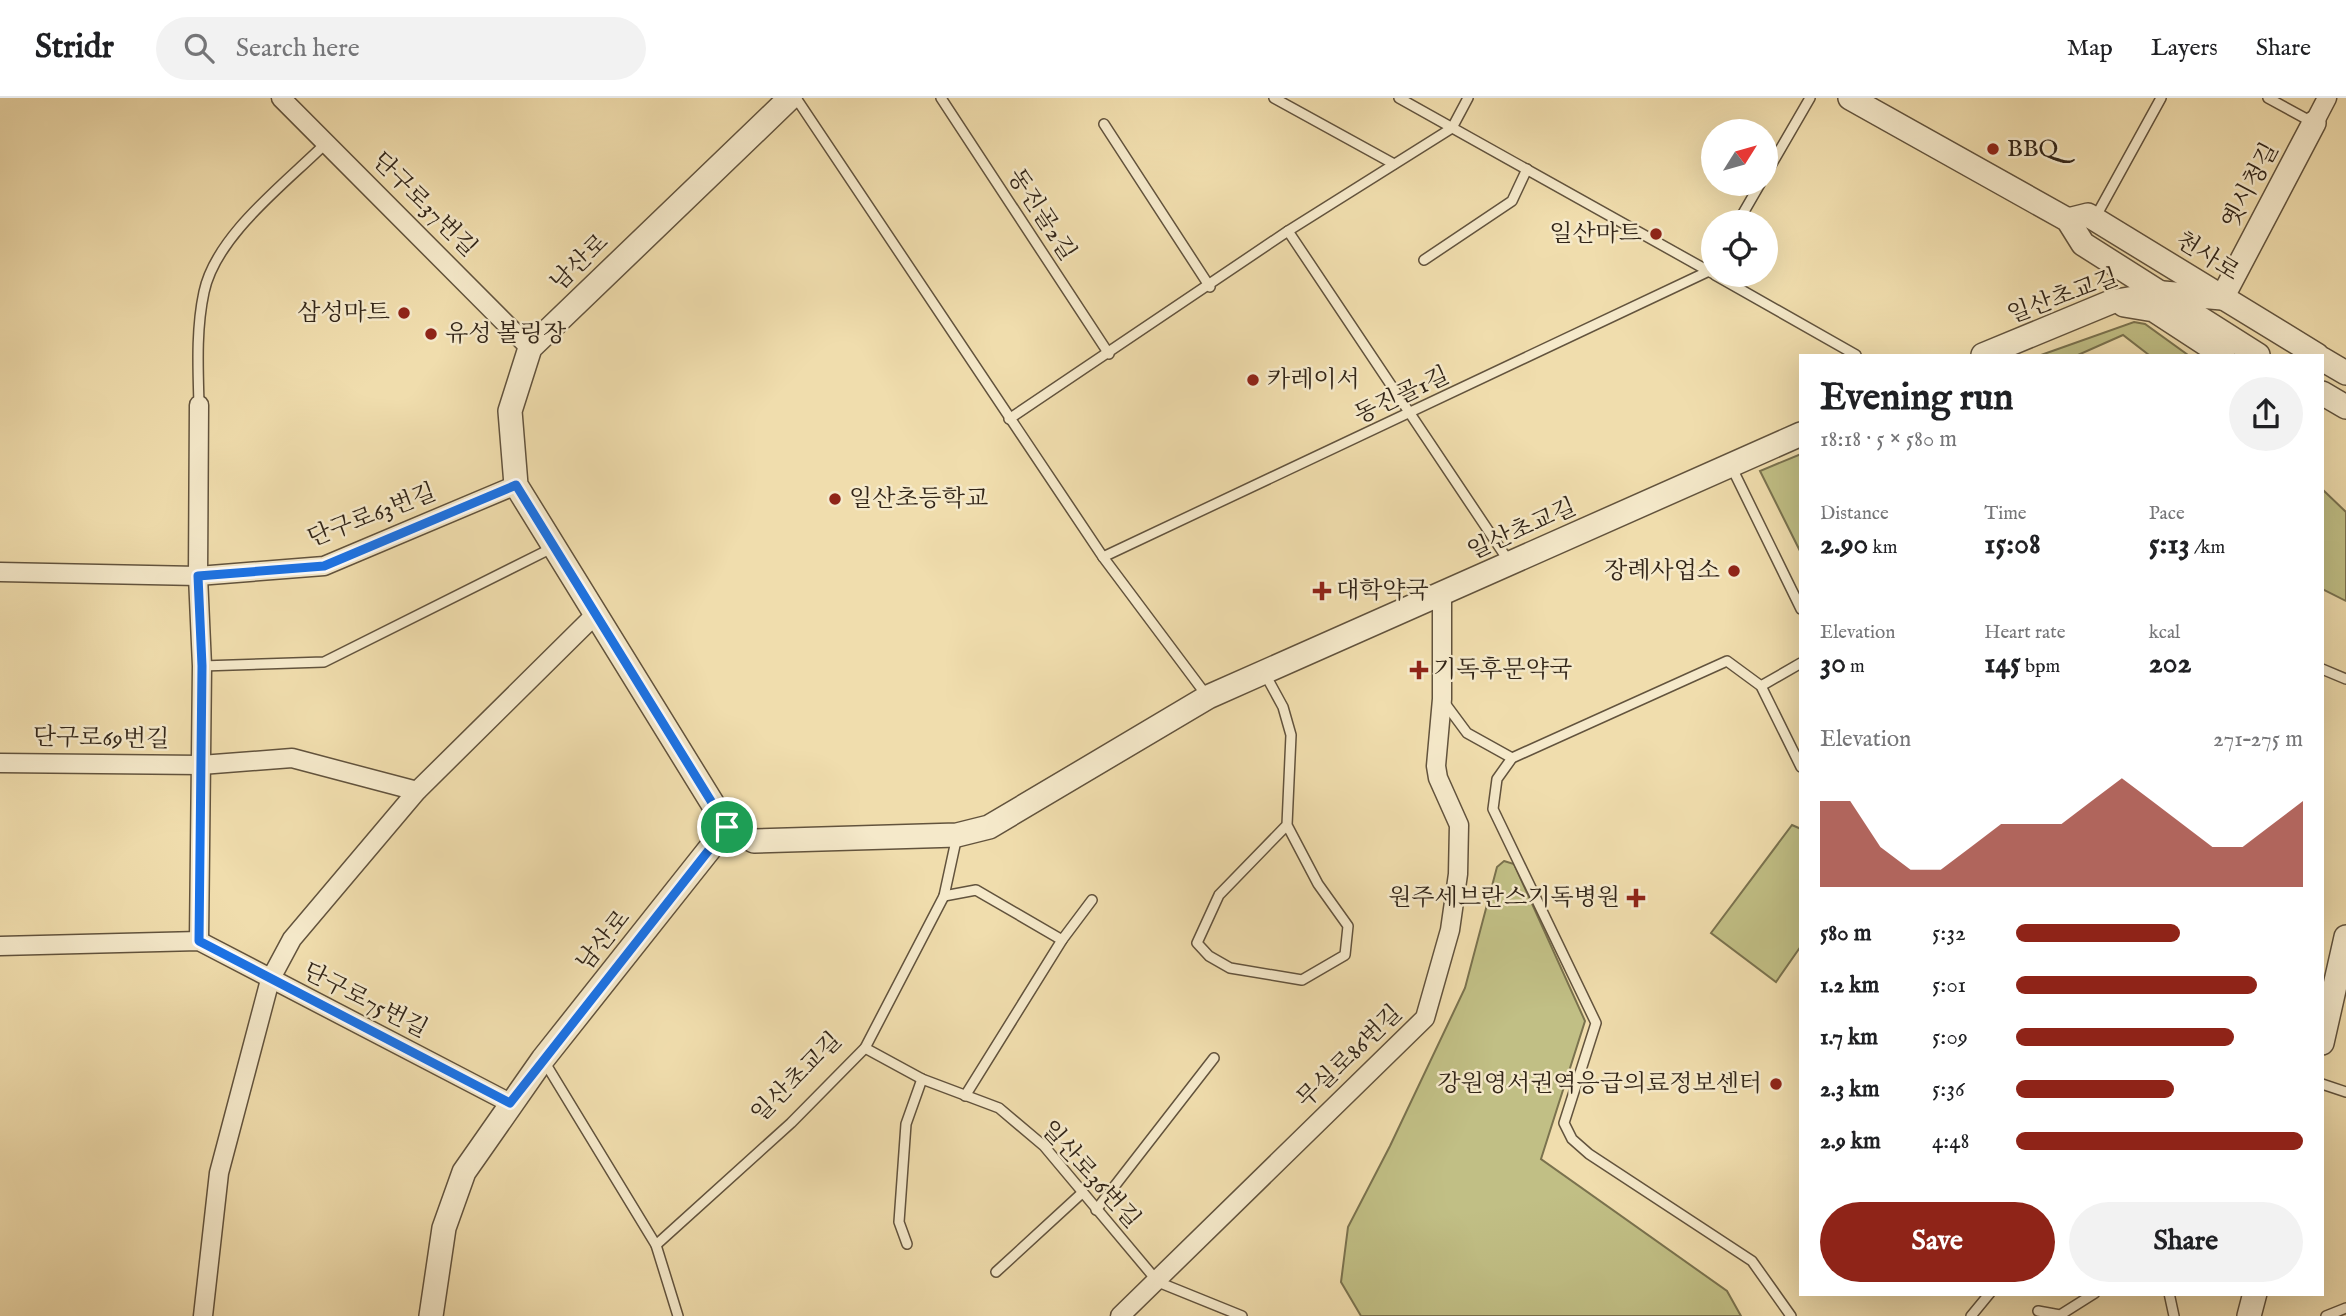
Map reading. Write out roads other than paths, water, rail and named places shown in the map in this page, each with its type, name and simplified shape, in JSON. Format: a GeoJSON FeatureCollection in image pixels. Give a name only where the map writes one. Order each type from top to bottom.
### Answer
{"type":"FeatureCollection","features":[{"type":"Feature","properties":{"kind":"street","name":"단구로37번길"},"geometry":{"type":"LineString","coordinates":[[281,98],[530,348]]}},
{"type":"Feature","properties":{"kind":"street","name":"남산로"},"geometry":{"type":"LineString","coordinates":[[430,1316],[443,1228],[464,1172],[543,1059],[727,827],[516,485],[510,411],[530,348],[790,98]]}},
{"type":"Feature","properties":{"kind":"street"},"geometry":{"type":"LineString","coordinates":[[1850,98],[2068,220],[2083,244],[2256,354]]}},
{"type":"Feature","properties":{"kind":"street","name":"옛시청길"},"geometry":{"type":"LineString","coordinates":[[2222,298],[2327,98]]}},
{"type":"Feature","properties":{"kind":"street"},"geometry":{"type":"LineString","coordinates":[[2068,220],[2088,215],[2094,219]]}},
{"type":"Feature","properties":{"kind":"street","name":"천사로"},"geometry":{"type":"LineString","coordinates":[[2094,219],[2315,354]]}},
{"type":"Feature","properties":{"kind":"street"},"geometry":{"type":"LineString","coordinates":[[2163,293],[2222,298]]}},
{"type":"Feature","properties":{"kind":"street","name":"일산초교길"},"geometry":{"type":"LineString","coordinates":[[1985,354],[2111,302],[2163,293]]}},
{"type":"Feature","properties":{"kind":"street"},"geometry":{"type":"LineString","coordinates":[[2111,302],[2154,310],[2221,354]]}},
{"type":"Feature","properties":{"kind":"street"},"geometry":{"type":"LineString","coordinates":[[2324,360],[2346,373]]}},
{"type":"Feature","properties":{"kind":"street"},"geometry":{"type":"LineString","coordinates":[[2324,394],[2346,407]]}},
{"type":"Feature","properties":{"kind":"street"},"geometry":{"type":"LineString","coordinates":[[198,576],[199,405]]}},
{"type":"Feature","properties":{"kind":"street","name":"일산초교길"},"geometry":{"type":"LineString","coordinates":[[727,827],[754,841],[957,835],[989,827],[1208,697],[1799,435]]}},
{"type":"Feature","properties":{"kind":"street","name":"단구로63번길"},"geometry":{"type":"LineString","coordinates":[[0,572],[198,576],[324,566],[516,485]]}},
{"type":"Feature","properties":{"kind":"street","name":"단구로69번길"},"geometry":{"type":"LineString","coordinates":[[198,576],[202,666],[201,765]]}},
{"type":"Feature","properties":{"kind":"street","name":"무실로86번길"},"geometry":{"type":"LineString","coordinates":[[1120,1316],[1158,1282],[1425,1018],[1450,930],[1458,874],[1459,825],[1438,778],[1436,766],[1442,699],[1441,595]]}},
{"type":"Feature","properties":{"kind":"street"},"geometry":{"type":"LineString","coordinates":[[204,1316],[219,1173],[270,980],[292,939],[417,791],[597,613]]}},
{"type":"Feature","properties":{"kind":"street","name":"단구로69번길"},"geometry":{"type":"LineString","coordinates":[[0,763],[201,765],[292,758],[417,791]]}},
{"type":"Feature","properties":{"kind":"street"},"geometry":{"type":"LineString","coordinates":[[0,946],[199,941],[201,765]]}},
{"type":"Feature","properties":{"kind":"street"},"geometry":{"type":"LineString","coordinates":[[2324,1034],[2346,937]]}},
{"type":"Feature","properties":{"kind":"street","name":"단구로75번길"},"geometry":{"type":"LineString","coordinates":[[199,941],[510,1103]]}},
{"type":"Feature","properties":{"kind":"street"},"geometry":{"type":"LineString","coordinates":[[2249,1316],[2254,1296]]}},
{"type":"Feature","properties":{"kind":"lane"},"geometry":{"type":"LineString","coordinates":[[796,98],[1103,557],[1208,697]]}},
{"type":"Feature","properties":{"kind":"lane","name":"동진골2길"},"geometry":{"type":"LineString","coordinates":[[941,98],[1109,354]]}},
{"type":"Feature","properties":{"kind":"lane"},"geometry":{"type":"LineString","coordinates":[[1274,98],[1394,164]]}},
{"type":"Feature","properties":{"kind":"lane"},"geometry":{"type":"LineString","coordinates":[[1399,98],[1701,264]]}},
{"type":"Feature","properties":{"kind":"lane"},"geometry":{"type":"LineString","coordinates":[[1009,419],[1210,287],[1288,231],[1452,128],[1468,98]]}},
{"type":"Feature","properties":{"kind":"lane"},"geometry":{"type":"LineString","coordinates":[[1778,153],[1810,98]]}},
{"type":"Feature","properties":{"kind":"lane"},"geometry":{"type":"LineString","coordinates":[[2094,219],[2161,98]]}},
{"type":"Feature","properties":{"kind":"lane"},"geometry":{"type":"LineString","coordinates":[[2268,98],[2314,123]]}},
{"type":"Feature","properties":{"kind":"lane"},"geometry":{"type":"LineString","coordinates":[[1104,124],[1210,287]]}},
{"type":"Feature","properties":{"kind":"lane"},"geometry":{"type":"LineString","coordinates":[[199,405],[198,341],[204,290],[222,247],[326,144]]}},
{"type":"Feature","properties":{"kind":"lane"},"geometry":{"type":"LineString","coordinates":[[1424,260],[1512,201],[1527,169]]}},
{"type":"Feature","properties":{"kind":"lane"},"geometry":{"type":"LineString","coordinates":[[1288,231],[1511,564]]}},
{"type":"Feature","properties":{"kind":"lane","name":"동진골1길"},"geometry":{"type":"LineString","coordinates":[[1103,557],[1701,277]]}},
{"type":"Feature","properties":{"kind":"lane"},"geometry":{"type":"LineString","coordinates":[[1740,287],[1854,354]]}},
{"type":"Feature","properties":{"kind":"lane"},"geometry":{"type":"LineString","coordinates":[[1731,465],[1799,606]]}},
{"type":"Feature","properties":{"kind":"lane"},"geometry":{"type":"LineString","coordinates":[[202,666],[324,662],[554,547]]}},
{"type":"Feature","properties":{"kind":"lane"},"geometry":{"type":"LineString","coordinates":[[1791,1316],[1752,1261],[1589,1154],[1572,1139],[1564,1123],[1596,1023],[1493,809],[1497,779],[1512,758],[1727,661],[1761,686],[1799,763]]}},
{"type":"Feature","properties":{"kind":"lane"},"geometry":{"type":"LineString","coordinates":[[1761,686],[1799,664]]}},
{"type":"Feature","properties":{"kind":"lane"},"geometry":{"type":"LineString","coordinates":[[2324,670],[2346,680]]}},
{"type":"Feature","properties":{"kind":"lane"},"geometry":{"type":"LineString","coordinates":[[1264,673],[1283,707],[1291,736],[1287,825],[1318,884],[1348,926],[1345,955],[1302,980],[1230,968],[1209,956],[1197,943],[1219,895],[1287,825]]}},
{"type":"Feature","properties":{"kind":"lane"},"geometry":{"type":"LineString","coordinates":[[1442,699],[1467,733],[1512,758]]}},
{"type":"Feature","properties":{"kind":"lane","name":"일산초교길"},"geometry":{"type":"LineString","coordinates":[[656,1245],[792,1123],[865,1048],[944,896],[957,835]]}},
{"type":"Feature","properties":{"kind":"lane"},"geometry":{"type":"LineString","coordinates":[[944,896],[976,890],[1062,940]]}},
{"type":"Feature","properties":{"kind":"lane"},"geometry":{"type":"LineString","coordinates":[[965,1096],[1062,940],[1092,900]]}},
{"type":"Feature","properties":{"kind":"lane","name":"일산로36번길"},"geometry":{"type":"LineString","coordinates":[[865,1048],[922,1079],[999,1108],[1044,1146],[1158,1282],[1241,1316]]}},
{"type":"Feature","properties":{"kind":"lane"},"geometry":{"type":"LineString","coordinates":[[1096,1210],[1214,1058]]}},
{"type":"Feature","properties":{"kind":"lane"},"geometry":{"type":"LineString","coordinates":[[543,1059],[656,1245],[678,1316]]}},
{"type":"Feature","properties":{"kind":"lane"},"geometry":{"type":"LineString","coordinates":[[906,1244],[899,1222],[906,1124],[922,1079]]}},
{"type":"Feature","properties":{"kind":"lane"},"geometry":{"type":"LineString","coordinates":[[2324,1085],[2346,1092]]}},
{"type":"Feature","properties":{"kind":"lane"},"geometry":{"type":"LineString","coordinates":[[996,1272],[1082,1193]]}},
{"type":"Feature","properties":{"kind":"lane"},"geometry":{"type":"LineString","coordinates":[[1971,1316],[1988,1296]]}},
{"type":"Feature","properties":{"kind":"lane"},"geometry":{"type":"LineString","coordinates":[[2038,1311],[2060,1315],[2074,1309],[2091,1296]]}},
{"type":"Feature","properties":{"kind":"lane"},"geometry":{"type":"LineString","coordinates":[[2170,1296],[2174,1316]]}},
{"type":"Feature","properties":{"kind":"lane"},"geometry":{"type":"LineString","coordinates":[[2326,1316],[2346,1308]]}},
{"type":"Feature","properties":{"kind":"place","name":"BBQ"},"geometry":{"type":"Point","coordinates":[1993,149]}},
{"type":"Feature","properties":{"kind":"place","name":"일산마트"},"geometry":{"type":"Point","coordinates":[1656,234]}},
{"type":"Feature","properties":{"kind":"place","name":"삼성마트"},"geometry":{"type":"Point","coordinates":[404,313]}},
{"type":"Feature","properties":{"kind":"place","name":"유성 볼링장"},"geometry":{"type":"Point","coordinates":[431,334]}},
{"type":"Feature","properties":{"kind":"place","name":"카레이서"},"geometry":{"type":"Point","coordinates":[1253,380]}},
{"type":"Feature","properties":{"kind":"place","name":"일산초등학교"},"geometry":{"type":"Point","coordinates":[835,499]}},
{"type":"Feature","properties":{"kind":"place","name":"장례사업소"},"geometry":{"type":"Point","coordinates":[1734,571]}},
{"type":"Feature","properties":{"kind":"place","name":"대학약국"},"geometry":{"type":"Point","coordinates":[1322,591]}},
{"type":"Feature","properties":{"kind":"place","name":"기독후문약국"},"geometry":{"type":"Point","coordinates":[1419,670]}},
{"type":"Feature","properties":{"kind":"place","name":"원주세브란스기독병원"},"geometry":{"type":"Point","coordinates":[1636,898]}},
{"type":"Feature","properties":{"kind":"place","name":"강원영서권역응급의료정보센터"},"geometry":{"type":"Point","coordinates":[1776,1084]}}]}
